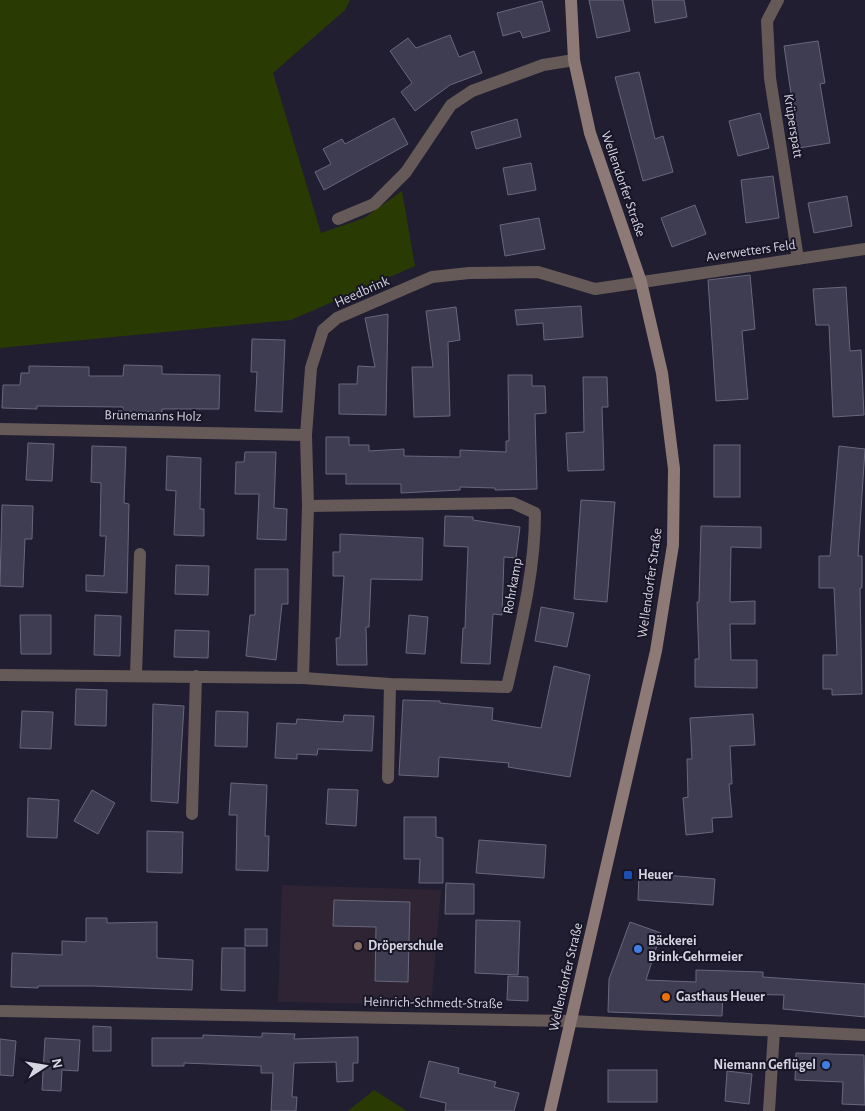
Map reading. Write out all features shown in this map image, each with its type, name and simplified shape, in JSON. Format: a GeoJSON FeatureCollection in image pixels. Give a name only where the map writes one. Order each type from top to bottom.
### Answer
{"type":"FeatureCollection","features":[{"type":"Feature","properties":{"kind":"street","name":"Wellendorfer Straße"},"geometry":{"type":"LineString","coordinates":[[550,1111],[656,651],[673,545],[674,470],[666,399],[641,282],[590,134],[574,60],[571,0]]}},
{"type":"Feature","properties":{"kind":"street","name":"Krüperspatt"},"geometry":{"type":"LineString","coordinates":[[778,0],[767,21],[770,78],[798,259]]}},
{"type":"Feature","properties":{"kind":"street"},"geometry":{"type":"LineString","coordinates":[[338,219],[374,204],[406,172],[451,105],[472,92],[543,65],[574,60]]}},
{"type":"Feature","properties":{"kind":"street","name":"Averwetters Feld"},"geometry":{"type":"LineString","coordinates":[[641,282],[865,248]]}},
{"type":"Feature","properties":{"kind":"street","name":"Heedbrink"},"geometry":{"type":"LineString","coordinates":[[302,678],[308,506],[306,435],[311,368],[323,330],[337,318],[432,276],[469,273],[538,272],[595,289],[641,282]]}},
{"type":"Feature","properties":{"kind":"street","name":"Brünemanns Holz"},"geometry":{"type":"LineString","coordinates":[[0,429],[306,435]]}},
{"type":"Feature","properties":{"kind":"street","name":"Rohrkamp"},"geometry":{"type":"LineString","coordinates":[[302,678],[390,684],[507,687],[528,596],[535,546],[535,513],[513,503],[308,506]]}},
{"type":"Feature","properties":{"kind":"street"},"geometry":{"type":"LineString","coordinates":[[136,675],[140,554]]}},
{"type":"Feature","properties":{"kind":"street"},"geometry":{"type":"LineString","coordinates":[[0,675],[302,678]]}},
{"type":"Feature","properties":{"kind":"street"},"geometry":{"type":"LineString","coordinates":[[192,814],[196,676]]}},
{"type":"Feature","properties":{"kind":"street"},"geometry":{"type":"LineString","coordinates":[[388,778],[390,684]]}},
{"type":"Feature","properties":{"kind":"street","name":"Heinrich-Schmedt-Straße"},"geometry":{"type":"LineString","coordinates":[[0,1011],[570,1021],[865,1035]]}},
{"type":"Feature","properties":{"kind":"street"},"geometry":{"type":"LineString","coordinates":[[769,1111],[774,1031]]}},
{"type":"Feature","properties":{"kind":"shaded area","name":"Dröperschule"},"geometry":{"type":"Polygon","coordinates":[[[282,885],[441,890],[431,1005],[278,1002],[282,885]]]}},
{"type":"Feature","properties":{"kind":"green space"},"geometry":{"type":"Polygon","coordinates":[[[0,0],[350,0],[345,10],[273,73],[321,233],[364,218],[402,191],[415,266],[291,320],[0,348],[0,0]]]}},
{"type":"Feature","properties":{"kind":"green space"},"geometry":{"type":"Polygon","coordinates":[[[374,1090],[407,1111],[348,1111],[374,1090]]]}},
{"type":"Feature","properties":{"kind":"building"},"geometry":{"type":"Polygon","coordinates":[[[589,0],[623,0],[630,31],[597,38],[589,0]]]}},
{"type":"Feature","properties":{"kind":"building"},"geometry":{"type":"Polygon","coordinates":[[[652,0],[684,0],[687,17],[655,23],[652,0]]]}},
{"type":"Feature","properties":{"kind":"building"},"geometry":{"type":"Polygon","coordinates":[[[542,1],[550,31],[523,38],[520,31],[503,36],[497,13],[542,1]]]}},
{"type":"Feature","properties":{"kind":"building"},"geometry":{"type":"Polygon","coordinates":[[[450,35],[459,57],[474,51],[482,73],[450,85],[415,111],[401,92],[412,83],[390,51],[408,38],[416,48],[450,35]]]}},
{"type":"Feature","properties":{"kind":"building"},"geometry":{"type":"Polygon","coordinates":[[[818,41],[825,83],[820,84],[830,143],[799,148],[784,46],[818,41]]]}},
{"type":"Feature","properties":{"kind":"building"},"geometry":{"type":"Polygon","coordinates":[[[639,72],[655,139],[663,136],[673,172],[643,181],[615,77],[639,72]]]}},
{"type":"Feature","properties":{"kind":"building"},"geometry":{"type":"Polygon","coordinates":[[[760,113],[769,148],[738,156],[729,121],[760,113]]]}},
{"type":"Feature","properties":{"kind":"building"},"geometry":{"type":"Polygon","coordinates":[[[394,118],[408,144],[324,190],[315,172],[331,164],[323,149],[342,139],[345,144],[394,118]]]}},
{"type":"Feature","properties":{"kind":"building"},"geometry":{"type":"Polygon","coordinates":[[[517,119],[521,137],[476,149],[471,132],[517,119]]]}},
{"type":"Feature","properties":{"kind":"building"},"geometry":{"type":"Polygon","coordinates":[[[531,163],[536,190],[508,195],[503,168],[531,163]]]}},
{"type":"Feature","properties":{"kind":"building"},"geometry":{"type":"Polygon","coordinates":[[[773,176],[779,218],[746,223],[741,180],[773,176]]]}},
{"type":"Feature","properties":{"kind":"building"},"geometry":{"type":"Polygon","coordinates":[[[847,196],[852,226],[814,233],[808,203],[847,196]]]}},
{"type":"Feature","properties":{"kind":"building"},"geometry":{"type":"Polygon","coordinates":[[[695,205],[706,234],[672,247],[661,218],[695,205]]]}},
{"type":"Feature","properties":{"kind":"building"},"geometry":{"type":"Polygon","coordinates":[[[539,218],[545,249],[505,256],[500,225],[539,218]]]}},
{"type":"Feature","properties":{"kind":"building"},"geometry":{"type":"Polygon","coordinates":[[[750,275],[755,329],[742,331],[748,399],[716,401],[708,280],[750,275]]]}},
{"type":"Feature","properties":{"kind":"building"},"geometry":{"type":"Polygon","coordinates":[[[846,287],[850,351],[861,350],[864,415],[833,417],[829,325],[816,325],[813,289],[846,287]]]}},
{"type":"Feature","properties":{"kind":"building"},"geometry":{"type":"Polygon","coordinates":[[[581,306],[583,337],[544,340],[543,323],[517,325],[515,310],[581,306]]]}},
{"type":"Feature","properties":{"kind":"building"},"geometry":{"type":"Polygon","coordinates":[[[456,307],[460,340],[448,342],[450,416],[414,417],[412,367],[433,367],[426,311],[456,307]]]}},
{"type":"Feature","properties":{"kind":"building"},"geometry":{"type":"Polygon","coordinates":[[[388,314],[386,415],[339,414],[339,384],[357,384],[358,366],[375,367],[365,318],[388,314]]]}},
{"type":"Feature","properties":{"kind":"building"},"geometry":{"type":"Polygon","coordinates":[[[252,339],[285,340],[282,412],[255,411],[257,372],[251,372],[252,339]]]}},
{"type":"Feature","properties":{"kind":"building"},"geometry":{"type":"Polygon","coordinates":[[[124,365],[162,366],[162,374],[220,375],[219,409],[162,409],[162,412],[123,412],[123,407],[37,406],[37,409],[2,408],[3,385],[20,385],[21,373],[29,373],[29,366],[89,367],[89,376],[123,376],[124,365]]]}},
{"type":"Feature","properties":{"kind":"building"},"geometry":{"type":"Polygon","coordinates":[[[508,375],[532,375],[532,386],[545,386],[546,413],[535,414],[537,489],[495,490],[495,488],[460,487],[460,490],[401,493],[401,484],[346,484],[346,474],[326,474],[326,437],[349,437],[349,445],[369,445],[369,451],[404,449],[404,456],[460,457],[460,450],[506,452],[506,441],[509,441],[508,375]]]}},
{"type":"Feature","properties":{"kind":"building"},"geometry":{"type":"Polygon","coordinates":[[[583,377],[607,377],[608,407],[602,407],[604,470],[568,471],[566,433],[584,432],[583,377]]]}},
{"type":"Feature","properties":{"kind":"building"},"geometry":{"type":"Polygon","coordinates":[[[28,443],[54,444],[52,481],[26,480],[28,443]]]}},
{"type":"Feature","properties":{"kind":"building"},"geometry":{"type":"Polygon","coordinates":[[[714,445],[740,445],[740,497],[714,497],[714,445]]]}},
{"type":"Feature","properties":{"kind":"building"},"geometry":{"type":"Polygon","coordinates":[[[92,446],[126,447],[124,503],[129,504],[127,593],[86,591],[86,575],[104,576],[106,536],[100,536],[101,483],[91,482],[92,446]]]}},
{"type":"Feature","properties":{"kind":"building"},"geometry":{"type":"Polygon","coordinates":[[[839,446],[865,449],[858,556],[862,556],[862,588],[860,588],[862,694],[832,695],[832,689],[823,689],[823,655],[837,655],[834,588],[819,588],[819,556],[830,556],[839,446]]]}},
{"type":"Feature","properties":{"kind":"building"},"geometry":{"type":"Polygon","coordinates":[[[245,452],[276,452],[274,508],[287,509],[286,540],[257,539],[259,494],[235,494],[236,462],[244,462],[245,452]]]}},
{"type":"Feature","properties":{"kind":"building"},"geometry":{"type":"Polygon","coordinates":[[[167,456],[201,458],[200,509],[204,509],[204,536],[174,535],[176,491],[166,490],[167,456]]]}},
{"type":"Feature","properties":{"kind":"building"},"geometry":{"type":"Polygon","coordinates":[[[581,500],[615,502],[607,602],[574,599],[581,500]]]}},
{"type":"Feature","properties":{"kind":"building"},"geometry":{"type":"Polygon","coordinates":[[[2,505],[33,506],[32,539],[25,539],[23,587],[0,586],[2,505]]]}},
{"type":"Feature","properties":{"kind":"building"},"geometry":{"type":"Polygon","coordinates":[[[445,516],[473,517],[473,520],[520,527],[516,558],[504,557],[502,615],[493,614],[490,664],[461,663],[463,628],[465,628],[468,547],[444,546],[445,516]]]}},
{"type":"Feature","properties":{"kind":"building"},"geometry":{"type":"Polygon","coordinates":[[[701,526],[761,527],[761,548],[731,547],[730,602],[755,601],[755,624],[730,624],[731,660],[757,660],[757,688],[695,687],[695,659],[699,659],[697,602],[699,602],[701,526]]]}},
{"type":"Feature","properties":{"kind":"building"},"geometry":{"type":"Polygon","coordinates":[[[340,534],[423,538],[422,580],[371,579],[369,627],[366,627],[367,665],[337,665],[336,638],[340,638],[344,576],[333,576],[333,552],[340,552],[340,534]]]}},
{"type":"Feature","properties":{"kind":"building"},"geometry":{"type":"Polygon","coordinates":[[[176,565],[209,566],[208,595],[175,594],[176,565]]]}},
{"type":"Feature","properties":{"kind":"building"},"geometry":{"type":"Polygon","coordinates":[[[255,569],[288,569],[288,604],[282,604],[276,660],[246,656],[250,615],[255,615],[255,569]]]}},
{"type":"Feature","properties":{"kind":"building"},"geometry":{"type":"Polygon","coordinates":[[[541,607],[574,613],[567,647],[535,641],[541,607]]]}},
{"type":"Feature","properties":{"kind":"building"},"geometry":{"type":"Polygon","coordinates":[[[20,615],[51,615],[51,654],[21,654],[20,615]]]}},
{"type":"Feature","properties":{"kind":"building"},"geometry":{"type":"Polygon","coordinates":[[[95,615],[121,616],[120,656],[94,655],[95,615]]]}},
{"type":"Feature","properties":{"kind":"building"},"geometry":{"type":"Polygon","coordinates":[[[409,615],[428,617],[425,654],[406,653],[409,615]]]}},
{"type":"Feature","properties":{"kind":"building"},"geometry":{"type":"Polygon","coordinates":[[[175,630],[209,631],[208,658],[174,657],[175,630]]]}},
{"type":"Feature","properties":{"kind":"building"},"geometry":{"type":"Polygon","coordinates":[[[554,666],[590,675],[570,777],[508,767],[509,763],[439,757],[438,777],[399,775],[403,700],[440,701],[440,703],[493,708],[492,720],[541,728],[554,666]]]}},
{"type":"Feature","properties":{"kind":"building"},"geometry":{"type":"Polygon","coordinates":[[[76,689],[107,690],[106,726],[75,725],[76,689]]]}},
{"type":"Feature","properties":{"kind":"building"},"geometry":{"type":"Polygon","coordinates":[[[153,704],[184,706],[178,803],[151,801],[153,704]]]}},
{"type":"Feature","properties":{"kind":"building"},"geometry":{"type":"Polygon","coordinates":[[[22,711],[53,712],[51,749],[20,748],[22,711]]]}},
{"type":"Feature","properties":{"kind":"building"},"geometry":{"type":"Polygon","coordinates":[[[216,711],[248,712],[247,747],[215,746],[216,711]]]}},
{"type":"Feature","properties":{"kind":"building"},"geometry":{"type":"Polygon","coordinates":[[[753,714],[755,745],[730,746],[732,784],[729,784],[732,817],[712,818],[713,832],[686,835],[683,798],[688,797],[687,759],[692,759],[690,718],[753,714]]]}},
{"type":"Feature","properties":{"kind":"building"},"geometry":{"type":"Polygon","coordinates":[[[344,715],[374,716],[372,751],[318,749],[317,755],[297,754],[297,759],[275,758],[277,723],[296,724],[297,719],[343,722],[344,715]]]}},
{"type":"Feature","properties":{"kind":"building"},"geometry":{"type":"Polygon","coordinates":[[[231,783],[267,785],[265,836],[269,836],[268,871],[236,870],[237,815],[229,815],[231,783]]]}},
{"type":"Feature","properties":{"kind":"building"},"geometry":{"type":"Polygon","coordinates":[[[328,789],[358,790],[356,826],[326,824],[328,789]]]}},
{"type":"Feature","properties":{"kind":"building"},"geometry":{"type":"Polygon","coordinates":[[[92,790],[115,803],[98,834],[74,821],[92,790]]]}},
{"type":"Feature","properties":{"kind":"building"},"geometry":{"type":"Polygon","coordinates":[[[28,798],[59,800],[57,838],[27,837],[28,798]]]}},
{"type":"Feature","properties":{"kind":"building"},"geometry":{"type":"Polygon","coordinates":[[[404,817],[436,817],[436,837],[443,838],[443,883],[419,883],[420,859],[404,859],[404,817]]]}},
{"type":"Feature","properties":{"kind":"building"},"geometry":{"type":"Polygon","coordinates":[[[147,831],[183,832],[182,873],[147,872],[147,831]]]}},
{"type":"Feature","properties":{"kind":"building"},"geometry":{"type":"Polygon","coordinates":[[[479,840],[546,845],[544,878],[476,873],[479,840]]]}},
{"type":"Feature","properties":{"kind":"building"},"geometry":{"type":"Polygon","coordinates":[[[639,873],[715,879],[713,905],[638,900],[639,873]]]}},
{"type":"Feature","properties":{"kind":"building"},"geometry":{"type":"Polygon","coordinates":[[[446,883],[474,884],[474,914],[445,914],[446,883]]]}},
{"type":"Feature","properties":{"kind":"building"},"geometry":{"type":"Polygon","coordinates":[[[334,900],[410,902],[408,982],[375,981],[376,927],[333,926],[334,900]]]}},
{"type":"Feature","properties":{"kind":"building"},"geometry":{"type":"Polygon","coordinates":[[[86,918],[107,918],[107,923],[157,922],[157,958],[193,960],[192,990],[93,986],[11,987],[12,953],[62,955],[62,941],[86,942],[86,918]]]}},
{"type":"Feature","properties":{"kind":"building"},"geometry":{"type":"Polygon","coordinates":[[[476,920],[520,921],[518,975],[475,973],[476,920]]]}},
{"type":"Feature","properties":{"kind":"building"},"geometry":{"type":"Polygon","coordinates":[[[630,922],[661,933],[646,980],[696,982],[696,970],[763,972],[763,977],[865,984],[865,1017],[783,1009],[784,995],[723,994],[722,1016],[608,1012],[609,979],[630,922]]]}},
{"type":"Feature","properties":{"kind":"building"},"geometry":{"type":"Polygon","coordinates":[[[245,929],[267,929],[267,946],[245,946],[245,929]]]}},
{"type":"Feature","properties":{"kind":"building"},"geometry":{"type":"Polygon","coordinates":[[[222,948],[245,948],[245,991],[221,990],[222,948]]]}},
{"type":"Feature","properties":{"kind":"building"},"geometry":{"type":"Polygon","coordinates":[[[508,976],[528,977],[528,1001],[507,1000],[508,976]]]}},
{"type":"Feature","properties":{"kind":"building"},"geometry":{"type":"Polygon","coordinates":[[[93,1026],[111,1027],[111,1051],[93,1051],[93,1026]]]}},
{"type":"Feature","properties":{"kind":"building"},"geometry":{"type":"Polygon","coordinates":[[[262,1033],[295,1034],[294,1039],[358,1037],[358,1063],[353,1063],[353,1081],[337,1082],[336,1062],[294,1063],[292,1097],[297,1097],[296,1111],[271,1111],[273,1073],[261,1073],[261,1066],[184,1063],[184,1066],[152,1066],[152,1038],[203,1038],[203,1035],[262,1037],[262,1033]]]}},
{"type":"Feature","properties":{"kind":"building"},"geometry":{"type":"Polygon","coordinates":[[[45,1038],[80,1040],[78,1071],[62,1070],[61,1091],[42,1090],[45,1038]]]}},
{"type":"Feature","properties":{"kind":"building"},"geometry":{"type":"Polygon","coordinates":[[[0,1039],[16,1041],[13,1076],[0,1075],[0,1039]]]}},
{"type":"Feature","properties":{"kind":"building"},"geometry":{"type":"Polygon","coordinates":[[[796,1053],[864,1055],[865,1105],[842,1104],[843,1082],[795,1080],[796,1053]]]}},
{"type":"Feature","properties":{"kind":"building"},"geometry":{"type":"Polygon","coordinates":[[[429,1061],[459,1068],[458,1073],[496,1082],[494,1087],[519,1093],[514,1111],[445,1111],[446,1103],[420,1097],[429,1061]]]}},
{"type":"Feature","properties":{"kind":"building"},"geometry":{"type":"Polygon","coordinates":[[[608,1070],[657,1070],[657,1102],[608,1102],[608,1070]]]}},
{"type":"Feature","properties":{"kind":"building"},"geometry":{"type":"Polygon","coordinates":[[[727,1071],[752,1074],[749,1104],[725,1101],[727,1071]]]}},
{"type":"Feature","properties":{"kind":"place","name":"Heuer"},"geometry":{"type":"Point","coordinates":[628,875]}},
{"type":"Feature","properties":{"kind":"place","name":"Dröperschule"},"geometry":{"type":"Point","coordinates":[358,946]}},
{"type":"Feature","properties":{"kind":"place","name":"Bäckerei Brink-Gehrmeier"},"geometry":{"type":"Point","coordinates":[638,949]}},
{"type":"Feature","properties":{"kind":"place","name":"Gasthaus Heuer"},"geometry":{"type":"Point","coordinates":[666,997]}},
{"type":"Feature","properties":{"kind":"place","name":"Niemann Geflügel"},"geometry":{"type":"Point","coordinates":[826,1065]}}]}
